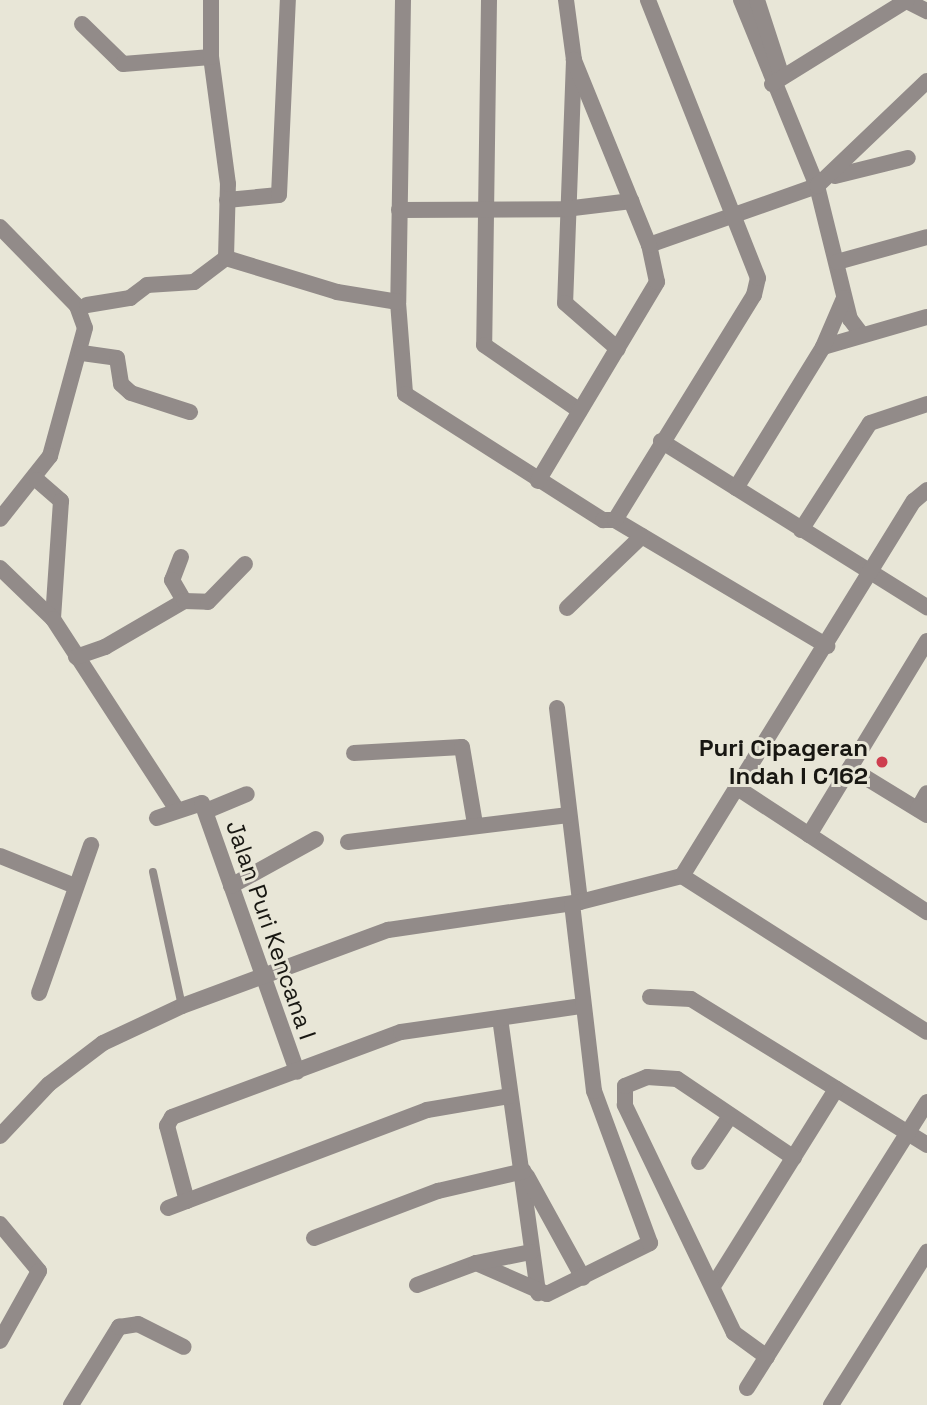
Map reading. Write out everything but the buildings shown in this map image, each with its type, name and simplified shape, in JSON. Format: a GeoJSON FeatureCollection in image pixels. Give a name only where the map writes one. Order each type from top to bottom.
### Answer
{"type":"FeatureCollection","features":[{"type":"Feature","properties":{"kind":"street"},"geometry":{"type":"LineString","coordinates":[[211,0],[211,57],[227,200],[226,258]]}},
{"type":"Feature","properties":{"kind":"street"},"geometry":{"type":"LineString","coordinates":[[227,200],[279,195],[288,0]]}},
{"type":"Feature","properties":{"kind":"street"},"geometry":{"type":"LineString","coordinates":[[403,0],[398,302],[405,394],[603,520],[615,520],[827,646]]}},
{"type":"Feature","properties":{"kind":"street"},"geometry":{"type":"LineString","coordinates":[[489,0],[484,345],[580,411]]}},
{"type":"Feature","properties":{"kind":"street"},"geometry":{"type":"LineString","coordinates":[[568,0],[574,60],[565,209],[566,309],[618,349]]}},
{"type":"Feature","properties":{"kind":"street"},"geometry":{"type":"LineString","coordinates":[[615,520],[661,440],[754,295],[754,260],[648,0]]}},
{"type":"Feature","properties":{"kind":"street"},"geometry":{"type":"LineString","coordinates":[[741,0],[777,80],[817,186],[845,298],[862,335]]}},
{"type":"Feature","properties":{"kind":"street"},"geometry":{"type":"LineString","coordinates":[[757,0],[777,80]]}},
{"type":"Feature","properties":{"kind":"street"},"geometry":{"type":"LineString","coordinates":[[777,80],[906,1],[927,11]]}},
{"type":"Feature","properties":{"kind":"street"},"geometry":{"type":"LineString","coordinates":[[82,24],[124,64],[211,57]]}},
{"type":"Feature","properties":{"kind":"street"},"geometry":{"type":"LineString","coordinates":[[538,481],[655,293],[649,245],[574,60]]}},
{"type":"Feature","properties":{"kind":"street"},"geometry":{"type":"LineString","coordinates":[[649,245],[817,186],[833,176],[927,80]]}},
{"type":"Feature","properties":{"kind":"street"},"geometry":{"type":"LineString","coordinates":[[833,176],[908,158]]}},
{"type":"Feature","properties":{"kind":"street"},"geometry":{"type":"LineString","coordinates":[[399,210],[565,209],[632,201]]}},
{"type":"Feature","properties":{"kind":"street"},"geometry":{"type":"LineString","coordinates":[[0,227],[77,306],[85,328],[82,353],[37,480],[0,519]]}},
{"type":"Feature","properties":{"kind":"street"},"geometry":{"type":"LineString","coordinates":[[837,262],[927,237]]}},
{"type":"Feature","properties":{"kind":"street"},"geometry":{"type":"LineString","coordinates":[[226,258],[337,292],[398,302]]}},
{"type":"Feature","properties":{"kind":"street"},"geometry":{"type":"LineString","coordinates":[[87,305],[130,298],[147,285],[194,282],[226,258]]}},
{"type":"Feature","properties":{"kind":"street"},"geometry":{"type":"LineString","coordinates":[[736,488],[822,347],[845,298]]}},
{"type":"Feature","properties":{"kind":"street"},"geometry":{"type":"LineString","coordinates":[[822,347],[927,317]]}},
{"type":"Feature","properties":{"kind":"street"},"geometry":{"type":"LineString","coordinates":[[82,353],[117,358],[121,384],[131,393],[190,412]]}},
{"type":"Feature","properties":{"kind":"street"},"geometry":{"type":"LineString","coordinates":[[801,530],[870,423],[927,404]]}},
{"type":"Feature","properties":{"kind":"street"},"geometry":{"type":"LineString","coordinates":[[661,440],[927,607]]}},
{"type":"Feature","properties":{"kind":"street"},"geometry":{"type":"LineString","coordinates":[[37,480],[61,501],[53,619]]}},
{"type":"Feature","properties":{"kind":"street"},"geometry":{"type":"LineString","coordinates":[[0,1136],[48,1084],[103,1043],[182,1006],[265,978],[388,930],[576,903],[682,876],[827,646],[870,571],[927,490]]}},
{"type":"Feature","properties":{"kind":"street"},"geometry":{"type":"LineString","coordinates":[[567,608],[642,536]]}},
{"type":"Feature","properties":{"kind":"street"},"geometry":{"type":"LineString","coordinates":[[181,557],[172,580],[184,601]]}},
{"type":"Feature","properties":{"kind":"street"},"geometry":{"type":"LineString","coordinates":[[76,656],[105,647],[184,601],[208,602],[245,564]]}},
{"type":"Feature","properties":{"kind":"street"},"geometry":{"type":"LineString","coordinates":[[0,568],[53,619],[177,810]]}},
{"type":"Feature","properties":{"kind":"street"},"geometry":{"type":"LineString","coordinates":[[809,835],[927,641]]}},
{"type":"Feature","properties":{"kind":"street"},"geometry":{"type":"LineString","coordinates":[[476,1263],[538,1293],[583,1278],[650,1243],[594,1091],[582,1006],[576,903],[557,708]]}},
{"type":"Feature","properties":{"kind":"street"},"geometry":{"type":"LineString","coordinates":[[354,753],[462,747],[475,824]]}},
{"type":"Feature","properties":{"kind":"street"},"geometry":{"type":"LineString","coordinates":[[850,768],[922,812],[927,793]]}},
{"type":"Feature","properties":{"kind":"street"},"geometry":{"type":"LineString","coordinates":[[738,789],[927,912]]}},
{"type":"Feature","properties":{"kind":"street"},"geometry":{"type":"LineString","coordinates":[[156,818],[177,810],[204,807],[247,794]]}},
{"type":"Feature","properties":{"kind":"street","name":"Jalan Puri Kencana I"},"geometry":{"type":"LineString","coordinates":[[204,807],[298,1072]]}},
{"type":"Feature","properties":{"kind":"street"},"geometry":{"type":"LineString","coordinates":[[348,842],[475,824],[568,815]]}},
{"type":"Feature","properties":{"kind":"street"},"geometry":{"type":"LineString","coordinates":[[231,886],[316,839]]}},
{"type":"Feature","properties":{"kind":"street"},"geometry":{"type":"LineString","coordinates":[[39,993],[90,845]]}},
{"type":"Feature","properties":{"kind":"street"},"geometry":{"type":"LineString","coordinates":[[0,856],[75,886]]}},
{"type":"Feature","properties":{"kind":"street"},"geometry":{"type":"LineString","coordinates":[[682,876],[927,1032]]}},
{"type":"Feature","properties":{"kind":"street"},"geometry":{"type":"LineString","coordinates":[[650,998],[691,999],[927,1145]]}},
{"type":"Feature","properties":{"kind":"street"},"geometry":{"type":"LineString","coordinates":[[187,1201],[168,1121],[401,1032],[582,1006]]}},
{"type":"Feature","properties":{"kind":"street"},"geometry":{"type":"LineString","coordinates":[[500,1018],[509,1096],[524,1171],[531,1251],[538,1293]]}},
{"type":"Feature","properties":{"kind":"street"},"geometry":{"type":"LineString","coordinates":[[766,1357],[734,1333],[715,1283],[624,1091],[633,1080],[677,1079],[794,1158]]}},
{"type":"Feature","properties":{"kind":"street"},"geometry":{"type":"LineString","coordinates":[[715,1283],[836,1089]]}},
{"type":"Feature","properties":{"kind":"street"},"geometry":{"type":"LineString","coordinates":[[168,1208],[428,1110],[509,1096]]}},
{"type":"Feature","properties":{"kind":"street"},"geometry":{"type":"LineString","coordinates":[[747,1388],[927,1102]]}},
{"type":"Feature","properties":{"kind":"street"},"geometry":{"type":"LineString","coordinates":[[699,1162],[730,1115]]}},
{"type":"Feature","properties":{"kind":"street"},"geometry":{"type":"LineString","coordinates":[[524,1171],[583,1278]]}},
{"type":"Feature","properties":{"kind":"street"},"geometry":{"type":"LineString","coordinates":[[314,1238],[449,1187],[524,1171]]}},
{"type":"Feature","properties":{"kind":"street"},"geometry":{"type":"LineString","coordinates":[[0,1224],[39,1271],[0,1341]]}},
{"type":"Feature","properties":{"kind":"street"},"geometry":{"type":"LineString","coordinates":[[417,1285],[476,1263],[531,1251]]}},
{"type":"Feature","properties":{"kind":"street"},"geometry":{"type":"LineString","coordinates":[[831,1405],[927,1252]]}},
{"type":"Feature","properties":{"kind":"street"},"geometry":{"type":"LineString","coordinates":[[71,1405],[119,1327],[138,1324],[184,1347]]}},
{"type":"Feature","properties":{"kind":"lane"},"geometry":{"type":"LineString","coordinates":[[153,872],[182,1006]]}},
{"type":"Feature","properties":{"kind":"place","name":"Puri Cipageran Indah I C162"},"geometry":{"type":"Point","coordinates":[882,762]}}]}
